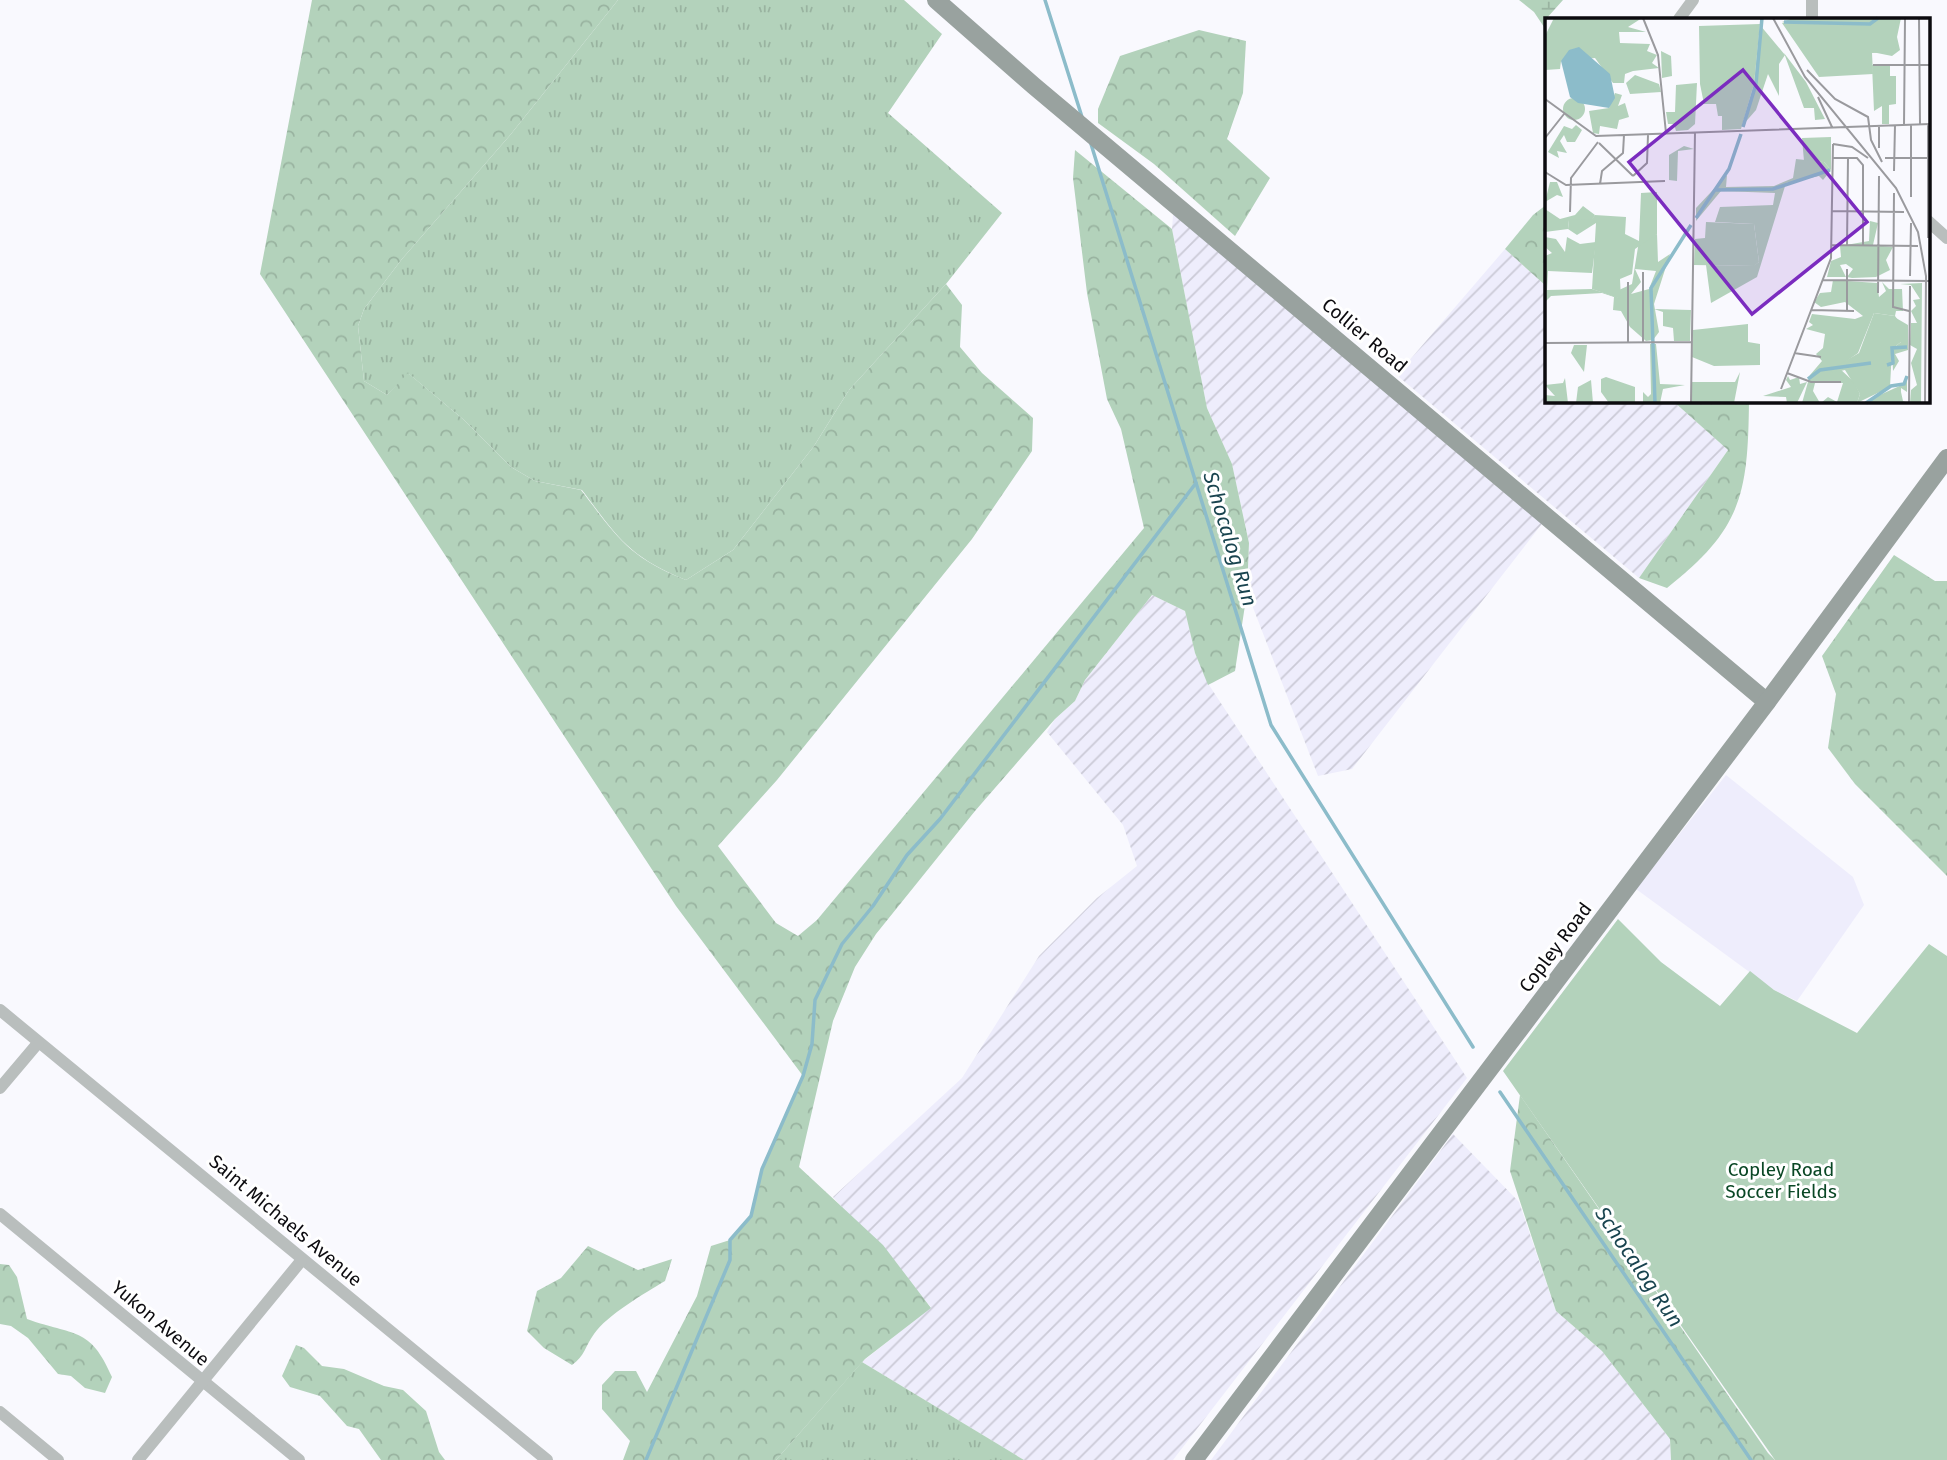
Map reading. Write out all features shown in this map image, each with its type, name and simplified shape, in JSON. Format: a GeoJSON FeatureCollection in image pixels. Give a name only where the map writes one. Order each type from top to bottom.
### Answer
{"type":"FeatureCollection","features":[{"type":"Feature","properties":{"kind":"main road","name":"Collier Road"},"geometry":{"type":"LineString","coordinates":[[936,0],[1069,115],[1768,702]]}},
{"type":"Feature","properties":{"kind":"main road","name":"Copley Road"},"geometry":{"type":"LineString","coordinates":[[1194,1460],[1944,467]]}},
{"type":"Feature","properties":{"kind":"street"},"geometry":{"type":"LineString","coordinates":[[1680,18],[1693,0]]}},
{"type":"Feature","properties":{"kind":"street"},"geometry":{"type":"LineString","coordinates":[[1812,0],[1812,18]]}},
{"type":"Feature","properties":{"kind":"street"},"geometry":{"type":"LineString","coordinates":[[1930,223],[1947,238]]}},
{"type":"Feature","properties":{"kind":"street","name":"Saint Michaels Avenue"},"geometry":{"type":"LineString","coordinates":[[0,1010],[121,1107],[301,1261],[547,1460]]}},
{"type":"Feature","properties":{"kind":"street"},"geometry":{"type":"LineString","coordinates":[[0,1088],[38,1043]]}},
{"type":"Feature","properties":{"kind":"street","name":"Yukon Avenue"},"geometry":{"type":"LineString","coordinates":[[0,1214],[299,1460]]}},
{"type":"Feature","properties":{"kind":"street"},"geometry":{"type":"LineString","coordinates":[[138,1460],[301,1261]]}},
{"type":"Feature","properties":{"kind":"street"},"geometry":{"type":"LineString","coordinates":[[0,1412],[58,1460]]}},
{"type":"Feature","properties":{"kind":"shaded area"},"geometry":{"type":"Polygon","coordinates":[[[1174,202],[1548,516],[1352,769],[1318,776],[1247,592],[1249,543],[1232,464],[1207,408],[1172,229],[1174,202]]]}},
{"type":"Feature","properties":{"kind":"shaded area"},"geometry":{"type":"Polygon","coordinates":[[[1505,249],[1545,285],[1545,402],[1674,402],[1728,450],[1639,578],[1399,377],[1402,369],[1505,249]]]}},
{"type":"Feature","properties":{"kind":"shaded area"},"geometry":{"type":"Polygon","coordinates":[[[1152,595],[1185,611],[1195,653],[1209,685],[1467,1078],[1173,1460],[1024,1460],[862,1362],[931,1307],[833,1197],[962,1078],[1039,956],[1097,898],[1137,866],[1123,825],[1047,732],[1055,719],[1075,701],[1085,680],[1152,595]]]}},
{"type":"Feature","properties":{"kind":"shaded area"},"geometry":{"type":"Polygon","coordinates":[[[1726,775],[1853,877],[1864,905],[1797,1001],[1774,990],[1636,889],[1726,775]]]}},
{"type":"Feature","properties":{"kind":"shaded area"},"geometry":{"type":"Polygon","coordinates":[[[1453,1134],[1519,1202],[1556,1311],[1602,1351],[1670,1439],[1671,1460],[1211,1460],[1453,1134]]]}},
{"type":"Feature","properties":{"kind":"green space"},"geometry":{"type":"Polygon","coordinates":[[[312,0],[618,0],[511,134],[402,259],[364,309],[358,326],[364,381],[387,395],[408,373],[464,420],[511,467],[535,481],[581,490],[615,534],[650,563],[686,580],[733,550],[814,446],[849,390],[946,284],[962,305],[960,347],[982,373],[1033,418],[1032,451],[972,539],[777,780],[718,846],[776,923],[798,936],[817,920],[1144,528],[1121,429],[1107,399],[1087,293],[1073,178],[1075,150],[1172,229],[1207,408],[1232,464],[1249,543],[1247,592],[1235,671],[1208,685],[1195,653],[1185,611],[1152,595],[1085,680],[1075,701],[1055,719],[975,811],[876,934],[855,967],[833,1021],[799,1167],[883,1245],[931,1308],[865,1359],[776,1460],[623,1460],[630,1441],[602,1409],[602,1385],[615,1371],[636,1371],[647,1392],[697,1296],[711,1246],[730,1240],[751,1216],[762,1169],[803,1076],[676,906],[260,274],[312,0]]]}},
{"type":"Feature","properties":{"kind":"green space"},"geometry":{"type":"Polygon","coordinates":[[[618,0],[904,0],[942,34],[888,113],[1002,213],[946,284],[849,390],[814,446],[733,550],[686,580],[637,554],[615,533],[582,490],[535,481],[511,467],[464,420],[409,374],[387,395],[364,381],[358,326],[364,309],[402,259],[511,134],[618,0]]]}},
{"type":"Feature","properties":{"kind":"green space"},"geometry":{"type":"Polygon","coordinates":[[[1519,0],[1563,0],[1545,18],[1544,27],[1534,12],[1519,0]]]}},
{"type":"Feature","properties":{"kind":"green space"},"geometry":{"type":"Polygon","coordinates":[[[1199,30],[1246,41],[1243,93],[1227,139],[1270,178],[1235,236],[1154,164],[1098,123],[1098,109],[1120,56],[1199,30]]]}},
{"type":"Feature","properties":{"kind":"green space"},"geometry":{"type":"Polygon","coordinates":[[[1545,206],[1545,285],[1505,249],[1533,215],[1545,206]]]}},
{"type":"Feature","properties":{"kind":"green space"},"geometry":{"type":"Polygon","coordinates":[[[1674,402],[1749,402],[1742,485],[1736,507],[1726,527],[1692,567],[1667,588],[1639,578],[1728,450],[1674,402]]]}},
{"type":"Feature","properties":{"kind":"green space"},"geometry":{"type":"Polygon","coordinates":[[[1894,555],[1935,581],[1947,581],[1947,876],[1855,784],[1828,748],[1836,694],[1822,656],[1894,555]]]}},
{"type":"Feature","properties":{"kind":"green space","name":"Copley Road Soccer Fields"},"geometry":{"type":"Polygon","coordinates":[[[1618,919],[1661,962],[1720,1006],[1750,971],[1774,990],[1857,1033],[1929,944],[1947,956],[1947,1460],[1775,1460],[1503,1071],[1618,919]]]}},
{"type":"Feature","properties":{"kind":"green space"},"geometry":{"type":"Polygon","coordinates":[[[1520,1095],[1775,1460],[1671,1460],[1670,1439],[1602,1351],[1556,1311],[1510,1171],[1520,1095]]]}},
{"type":"Feature","properties":{"kind":"green space"},"geometry":{"type":"Polygon","coordinates":[[[588,1246],[638,1270],[672,1259],[665,1281],[608,1319],[572,1365],[544,1348],[527,1331],[537,1291],[561,1278],[588,1246]]]}},
{"type":"Feature","properties":{"kind":"green space"},"geometry":{"type":"Polygon","coordinates":[[[0,1264],[9,1265],[17,1277],[27,1319],[79,1335],[96,1349],[112,1377],[105,1393],[85,1388],[71,1376],[58,1374],[28,1338],[11,1326],[0,1324],[0,1264]]]}},
{"type":"Feature","properties":{"kind":"green space"},"geometry":{"type":"Polygon","coordinates":[[[296,1345],[304,1348],[322,1366],[344,1369],[384,1386],[403,1390],[426,1411],[439,1452],[445,1460],[381,1460],[359,1429],[347,1426],[320,1396],[290,1387],[282,1376],[296,1345]]]}},
{"type":"Feature","properties":{"kind":"green space"},"geometry":{"type":"Polygon","coordinates":[[[862,1362],[1024,1460],[776,1460],[862,1362]]]}},
{"type":"Feature","properties":{"kind":"waterway","name":"Schocalog Run"},"geometry":{"type":"LineString","coordinates":[[1045,0],[1082,117]]}},
{"type":"Feature","properties":{"kind":"waterway","name":"Schocalog Run"},"geometry":{"type":"LineString","coordinates":[[1091,144],[1271,725],[1473,1047]]}},
{"type":"Feature","properties":{"kind":"waterway"},"geometry":{"type":"LineString","coordinates":[[646,1460],[730,1260],[730,1240],[751,1216],[762,1169],[803,1076],[812,1044],[815,1000],[842,944],[873,906],[907,855],[940,819],[1196,483]]}},
{"type":"Feature","properties":{"kind":"waterway","name":"Schocalog Run"},"geometry":{"type":"LineString","coordinates":[[1500,1092],[1751,1460]]}}]}
